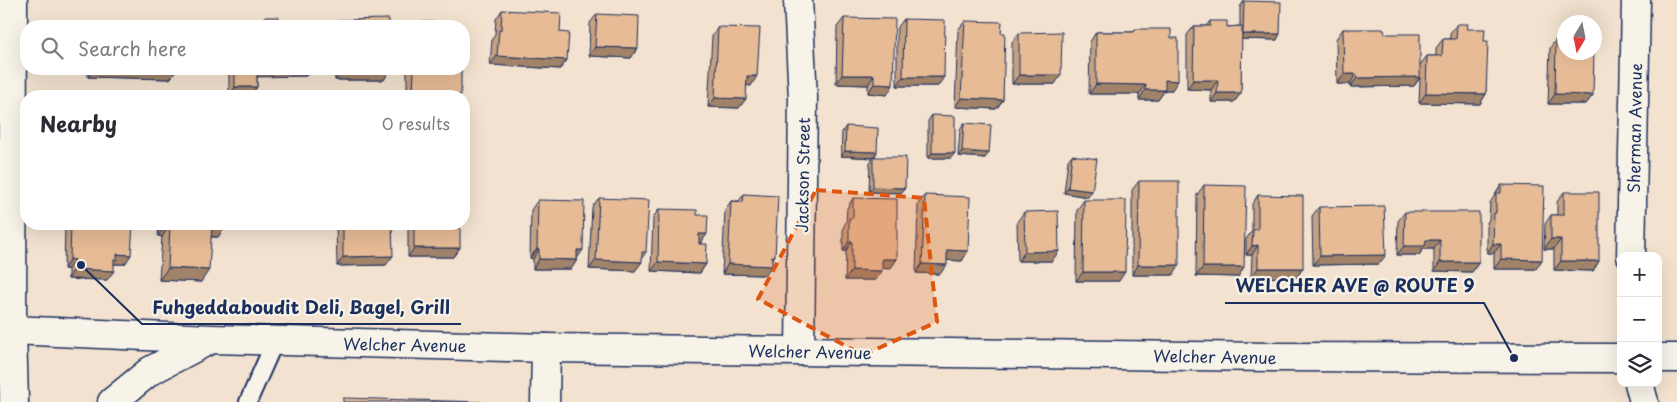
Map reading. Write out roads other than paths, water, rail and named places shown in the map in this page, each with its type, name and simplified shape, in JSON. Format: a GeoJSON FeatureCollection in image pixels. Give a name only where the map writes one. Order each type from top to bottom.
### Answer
{"type":"FeatureCollection","features":[{"type":"Feature","properties":{"kind":"street"},"geometry":{"type":"LineString","coordinates":[[13,0],[6,329],[14,402]]}},
{"type":"Feature","properties":{"kind":"street","name":"Jackson Street"},"geometry":{"type":"LineString","coordinates":[[798,0],[803,98],[800,351]]}},
{"type":"Feature","properties":{"kind":"street","name":"Sherman Avenue"},"geometry":{"type":"LineString","coordinates":[[1631,252],[1636,0]]}},
{"type":"Feature","properties":{"kind":"street","name":"Welcher Avenue"},"geometry":{"type":"LineString","coordinates":[[6,329],[212,339],[546,348],[1271,357],[1617,358]]}},
{"type":"Feature","properties":{"kind":"street"},"geometry":{"type":"LineString","coordinates":[[112,402],[150,371],[212,339]]}},
{"type":"Feature","properties":{"kind":"street"},"geometry":{"type":"LineString","coordinates":[[545,402],[546,348]]}},
{"type":"Feature","properties":{"kind":"street"},"geometry":{"type":"LineString","coordinates":[[1662,358],[1677,358]]}},
{"type":"Feature","properties":{"kind":"street"},"geometry":{"type":"LineString","coordinates":[[1640,387],[1644,402]]}},
{"type":"Feature","properties":{"kind":"lane"},"geometry":{"type":"LineString","coordinates":[[248,402],[275,341]]}},
{"type":"Feature","properties":{"kind":"place","name":"Fuhgeddaboudit Deli, Bagel, Grill"},"geometry":{"type":"Point","coordinates":[81,265]}},
{"type":"Feature","properties":{"kind":"place","name":"WELCHER AVE @ ROUTE 9"},"geometry":{"type":"Point","coordinates":[1514,358]}}]}
